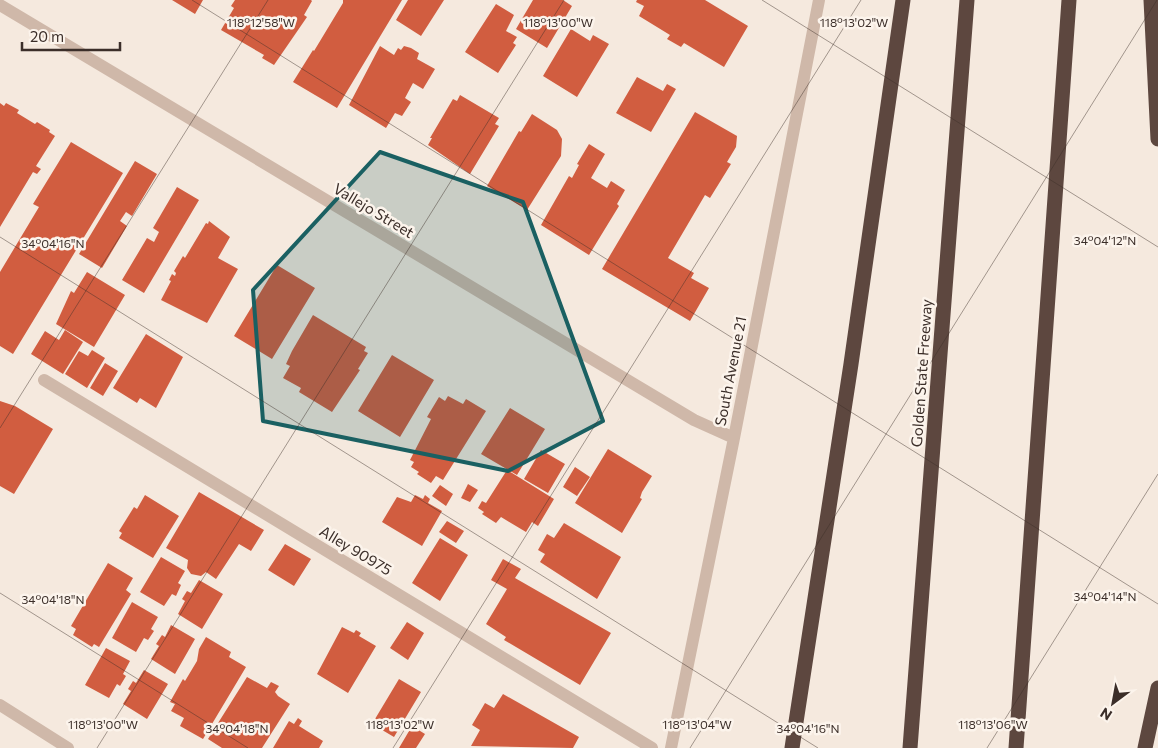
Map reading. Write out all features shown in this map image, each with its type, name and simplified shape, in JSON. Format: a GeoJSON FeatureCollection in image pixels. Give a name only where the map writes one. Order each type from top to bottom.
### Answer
{"type":"FeatureCollection","features":[{"type":"Feature","properties":{"kind":"highway"},"geometry":{"type":"LineString","coordinates":[[792,748],[852,354],[903,0]]}},
{"type":"Feature","properties":{"kind":"highway","name":"Golden State Freeway"},"geometry":{"type":"LineString","coordinates":[[910,748],[967,0]]}},
{"type":"Feature","properties":{"kind":"highway"},"geometry":{"type":"LineString","coordinates":[[1016,748],[1069,0]]}},
{"type":"Feature","properties":{"kind":"highway"},"geometry":{"type":"LineString","coordinates":[[1151,0],[1158,138]]}},
{"type":"Feature","properties":{"kind":"highway"},"geometry":{"type":"LineString","coordinates":[[1145,748],[1158,688]]}},
{"type":"Feature","properties":{"kind":"street","name":"South Avenue 21"},"geometry":{"type":"LineString","coordinates":[[671,748],[734,438],[819,0]]}},
{"type":"Feature","properties":{"kind":"street","name":"Vallejo Street"},"geometry":{"type":"LineString","coordinates":[[0,5],[694,420],[734,438]]}},
{"type":"Feature","properties":{"kind":"street","name":"Alley 90975"},"geometry":{"type":"LineString","coordinates":[[44,380],[652,748]]}},
{"type":"Feature","properties":{"kind":"street"},"geometry":{"type":"LineString","coordinates":[[0,706],[68,748]]}},
{"type":"Feature","properties":{"kind":"highlighted area"},"geometry":{"type":"Polygon","coordinates":[[[380,152],[523,202],[603,421],[508,471],[263,421],[253,290],[380,152]]]}},
{"type":"Feature","properties":{"kind":"building"},"geometry":{"type":"Polygon","coordinates":[[[172,0],[203,0],[195,14],[172,0]]]}},
{"type":"Feature","properties":{"kind":"building"},"geometry":{"type":"Polygon","coordinates":[[[235,0],[312,1],[304,15],[307,17],[274,65],[262,58],[264,55],[221,30],[234,8],[231,6],[235,0]]]}},
{"type":"Feature","properties":{"kind":"building"},"geometry":{"type":"Polygon","coordinates":[[[343,0],[402,0],[337,108],[293,82],[314,51],[343,0]]]}},
{"type":"Feature","properties":{"kind":"building"},"geometry":{"type":"Polygon","coordinates":[[[408,0],[444,0],[421,36],[396,20],[408,0]]]}},
{"type":"Feature","properties":{"kind":"building"},"geometry":{"type":"Polygon","coordinates":[[[533,0],[563,0],[572,6],[547,48],[516,29],[533,0]]]}},
{"type":"Feature","properties":{"kind":"building"},"geometry":{"type":"Polygon","coordinates":[[[637,0],[705,0],[748,26],[724,67],[684,43],[681,47],[667,39],[670,35],[639,16],[644,6],[636,2],[637,0]]]}},
{"type":"Feature","properties":{"kind":"building"},"geometry":{"type":"Polygon","coordinates":[[[496,4],[514,15],[506,31],[517,37],[513,43],[516,45],[498,73],[465,52],[496,4]]]}},
{"type":"Feature","properties":{"kind":"building"},"geometry":{"type":"Polygon","coordinates":[[[571,29],[590,41],[593,35],[609,44],[577,97],[543,76],[571,29]]]}},
{"type":"Feature","properties":{"kind":"building"},"geometry":{"type":"Polygon","coordinates":[[[380,46],[394,55],[398,48],[401,50],[404,46],[411,48],[419,53],[417,59],[435,69],[423,89],[413,83],[405,98],[411,102],[402,116],[395,113],[386,128],[349,105],[380,46]]]}},
{"type":"Feature","properties":{"kind":"building"},"geometry":{"type":"Polygon","coordinates":[[[637,77],[663,91],[667,84],[676,89],[651,132],[616,113],[637,77]]]}},
{"type":"Feature","properties":{"kind":"building"},"geometry":{"type":"Polygon","coordinates":[[[460,95],[499,118],[495,124],[499,126],[470,174],[428,145],[432,138],[430,138],[453,99],[457,101],[460,95]]]}},
{"type":"Feature","properties":{"kind":"building"},"geometry":{"type":"Polygon","coordinates":[[[0,103],[4,106],[6,103],[19,110],[17,113],[35,124],[37,122],[50,130],[49,132],[55,136],[36,166],[41,169],[37,174],[33,172],[0,227],[0,103]]]}},
{"type":"Feature","properties":{"kind":"building"},"geometry":{"type":"Polygon","coordinates":[[[695,112],[737,136],[736,147],[727,162],[731,164],[710,198],[705,195],[668,258],[694,273],[691,278],[709,288],[690,321],[602,269],[695,112]]]}},
{"type":"Feature","properties":{"kind":"building"},"geometry":{"type":"Polygon","coordinates":[[[532,114],[557,130],[562,139],[561,156],[527,210],[487,186],[519,131],[521,132],[532,114]]]}},
{"type":"Feature","properties":{"kind":"building"},"geometry":{"type":"Polygon","coordinates":[[[71,142],[123,173],[13,354],[0,346],[0,272],[39,207],[33,204],[71,142]]]}},
{"type":"Feature","properties":{"kind":"building"},"geometry":{"type":"Polygon","coordinates":[[[589,144],[605,154],[591,178],[607,188],[611,181],[625,190],[617,204],[619,206],[589,255],[541,225],[569,176],[572,178],[579,165],[577,164],[589,144]]]}},
{"type":"Feature","properties":{"kind":"building"},"geometry":{"type":"Polygon","coordinates":[[[135,161],[157,174],[132,216],[126,212],[120,221],[127,226],[102,268],[79,254],[135,161]]]}},
{"type":"Feature","properties":{"kind":"building"},"geometry":{"type":"Polygon","coordinates":[[[177,187],[199,200],[144,293],[122,280],[147,238],[154,242],[159,232],[153,228],[177,187]]]}},
{"type":"Feature","properties":{"kind":"building"},"geometry":{"type":"Polygon","coordinates":[[[209,221],[230,237],[218,258],[238,269],[207,323],[161,300],[171,281],[169,280],[172,274],[175,276],[176,273],[174,271],[183,256],[185,258],[209,221]]]}},
{"type":"Feature","properties":{"kind":"building"},"geometry":{"type":"Polygon","coordinates":[[[277,265],[315,288],[272,359],[234,336],[277,265]]]}},
{"type":"Feature","properties":{"kind":"building"},"geometry":{"type":"Polygon","coordinates":[[[87,272],[125,295],[94,347],[56,324],[71,291],[74,293],[87,272]]]}},
{"type":"Feature","properties":{"kind":"building"},"geometry":{"type":"Polygon","coordinates":[[[313,315],[366,347],[364,351],[368,353],[358,369],[360,370],[332,412],[299,392],[301,388],[283,378],[290,366],[286,364],[292,351],[313,315]]]}},
{"type":"Feature","properties":{"kind":"building"},"geometry":{"type":"Polygon","coordinates":[[[65,330],[83,342],[63,374],[31,354],[45,331],[59,340],[65,330]]]}},
{"type":"Feature","properties":{"kind":"building"},"geometry":{"type":"Polygon","coordinates":[[[146,334],[183,357],[156,408],[140,398],[137,403],[113,388],[146,334]]]}},
{"type":"Feature","properties":{"kind":"building"},"geometry":{"type":"Polygon","coordinates":[[[92,350],[105,358],[87,388],[65,374],[79,351],[88,356],[92,350]]]}},
{"type":"Feature","properties":{"kind":"building"},"geometry":{"type":"Polygon","coordinates":[[[392,355],[434,380],[400,437],[358,411],[392,355]]]}},
{"type":"Feature","properties":{"kind":"building"},"geometry":{"type":"Polygon","coordinates":[[[105,363],[118,371],[103,396],[90,388],[105,363]]]}},
{"type":"Feature","properties":{"kind":"building"},"geometry":{"type":"Polygon","coordinates":[[[448,396],[463,404],[466,399],[486,411],[443,480],[436,476],[431,483],[417,474],[419,472],[411,467],[414,462],[410,460],[431,419],[427,417],[439,397],[445,401],[448,396]]]}},
{"type":"Feature","properties":{"kind":"building"},"geometry":{"type":"Polygon","coordinates":[[[0,401],[15,406],[53,429],[14,494],[0,486],[0,401]]]}},
{"type":"Feature","properties":{"kind":"building"},"geometry":{"type":"Polygon","coordinates":[[[510,408],[545,429],[517,475],[481,454],[510,408]]]}},
{"type":"Feature","properties":{"kind":"building"},"geometry":{"type":"Polygon","coordinates":[[[608,449],[652,476],[642,492],[640,498],[642,499],[622,533],[575,503],[608,449]]]}},
{"type":"Feature","properties":{"kind":"building"},"geometry":{"type":"Polygon","coordinates":[[[541,450],[565,464],[548,493],[524,479],[541,450]]]}},
{"type":"Feature","properties":{"kind":"building"},"geometry":{"type":"Polygon","coordinates":[[[575,467],[590,477],[577,496],[563,487],[575,467]]]}},
{"type":"Feature","properties":{"kind":"building"},"geometry":{"type":"Polygon","coordinates":[[[507,470],[554,499],[538,526],[532,522],[526,532],[501,517],[496,523],[482,514],[484,512],[478,508],[482,501],[486,503],[507,470]]]}},
{"type":"Feature","properties":{"kind":"building"},"geometry":{"type":"Polygon","coordinates":[[[468,484],[478,490],[470,502],[461,498],[468,484]]]}},
{"type":"Feature","properties":{"kind":"building"},"geometry":{"type":"Polygon","coordinates":[[[440,485],[453,494],[446,506],[432,496],[440,485]]]}},
{"type":"Feature","properties":{"kind":"building"},"geometry":{"type":"Polygon","coordinates":[[[199,492],[264,530],[251,551],[239,544],[216,579],[206,572],[201,576],[191,574],[187,568],[188,560],[166,548],[199,492]]]}},
{"type":"Feature","properties":{"kind":"building"},"geometry":{"type":"Polygon","coordinates":[[[145,495],[179,516],[153,558],[119,538],[122,533],[119,531],[134,507],[137,509],[145,495]]]}},
{"type":"Feature","properties":{"kind":"building"},"geometry":{"type":"Polygon","coordinates":[[[415,495],[423,499],[425,495],[430,499],[428,503],[442,511],[422,546],[382,522],[397,497],[411,502],[415,495]]]}},
{"type":"Feature","properties":{"kind":"building"},"geometry":{"type":"Polygon","coordinates":[[[447,521],[464,531],[456,543],[439,532],[447,521]]]}},
{"type":"Feature","properties":{"kind":"building"},"geometry":{"type":"Polygon","coordinates":[[[564,523],[621,557],[597,599],[540,562],[545,554],[538,550],[547,534],[554,538],[564,523]]]}},
{"type":"Feature","properties":{"kind":"building"},"geometry":{"type":"Polygon","coordinates":[[[440,538],[468,555],[440,601],[412,583],[440,538]]]}},
{"type":"Feature","properties":{"kind":"building"},"geometry":{"type":"Polygon","coordinates":[[[285,544],[311,559],[294,586],[268,570],[285,544]]]}},
{"type":"Feature","properties":{"kind":"building"},"geometry":{"type":"Polygon","coordinates":[[[161,557],[185,571],[178,583],[181,585],[176,596],[172,594],[164,606],[140,592],[161,557]]]}},
{"type":"Feature","properties":{"kind":"building"},"geometry":{"type":"Polygon","coordinates":[[[503,559],[521,569],[515,578],[611,633],[580,685],[504,640],[506,637],[486,624],[507,589],[491,580],[503,559]]]}},
{"type":"Feature","properties":{"kind":"building"},"geometry":{"type":"Polygon","coordinates":[[[108,563],[133,578],[126,590],[131,594],[99,647],[94,644],[92,647],[73,635],[76,629],[71,626],[108,563]]]}},
{"type":"Feature","properties":{"kind":"building"},"geometry":{"type":"Polygon","coordinates":[[[199,580],[223,594],[202,629],[178,614],[185,601],[182,599],[187,591],[191,593],[199,580]]]}},
{"type":"Feature","properties":{"kind":"building"},"geometry":{"type":"Polygon","coordinates":[[[132,602],[158,617],[151,629],[154,631],[148,640],[144,638],[136,652],[112,638],[132,602]]]}},
{"type":"Feature","properties":{"kind":"building"},"geometry":{"type":"Polygon","coordinates":[[[407,622],[424,633],[408,660],[390,648],[407,622]]]}},
{"type":"Feature","properties":{"kind":"building"},"geometry":{"type":"Polygon","coordinates":[[[171,625],[195,639],[175,674],[151,659],[159,646],[156,644],[162,635],[165,637],[171,625]]]}},
{"type":"Feature","properties":{"kind":"building"},"geometry":{"type":"Polygon","coordinates":[[[342,627],[354,633],[356,630],[361,633],[359,636],[376,646],[348,693],[317,674],[342,627]]]}},
{"type":"Feature","properties":{"kind":"building"},"geometry":{"type":"Polygon","coordinates":[[[206,637],[231,652],[229,657],[246,667],[203,739],[180,726],[184,718],[171,711],[175,704],[170,702],[183,679],[185,681],[197,661],[199,649],[206,637]]]}},
{"type":"Feature","properties":{"kind":"building"},"geometry":{"type":"Polygon","coordinates":[[[106,648],[130,661],[123,674],[126,676],[120,686],[117,684],[109,698],[85,685],[106,648]]]}},
{"type":"Feature","properties":{"kind":"building"},"geometry":{"type":"Polygon","coordinates":[[[144,670],[168,684],[147,719],[123,704],[131,691],[128,689],[133,681],[136,683],[144,670]]]}},
{"type":"Feature","properties":{"kind":"building"},"geometry":{"type":"Polygon","coordinates":[[[247,677],[267,688],[271,682],[279,686],[275,692],[290,704],[262,748],[222,748],[208,739],[247,677]]]}},
{"type":"Feature","properties":{"kind":"building"},"geometry":{"type":"Polygon","coordinates":[[[399,679],[421,692],[394,737],[372,724],[399,679]]]}},
{"type":"Feature","properties":{"kind":"building"},"geometry":{"type":"Polygon","coordinates":[[[503,694],[579,737],[573,748],[471,746],[480,730],[472,725],[485,703],[494,708],[503,694]]]}},
{"type":"Feature","properties":{"kind":"building"},"geometry":{"type":"Polygon","coordinates":[[[298,718],[302,721],[299,726],[323,741],[319,748],[273,748],[289,721],[294,724],[298,718]]]}},
{"type":"Feature","properties":{"kind":"building"},"geometry":{"type":"Polygon","coordinates":[[[412,726],[425,734],[416,748],[399,748],[412,726]]]}}]}
